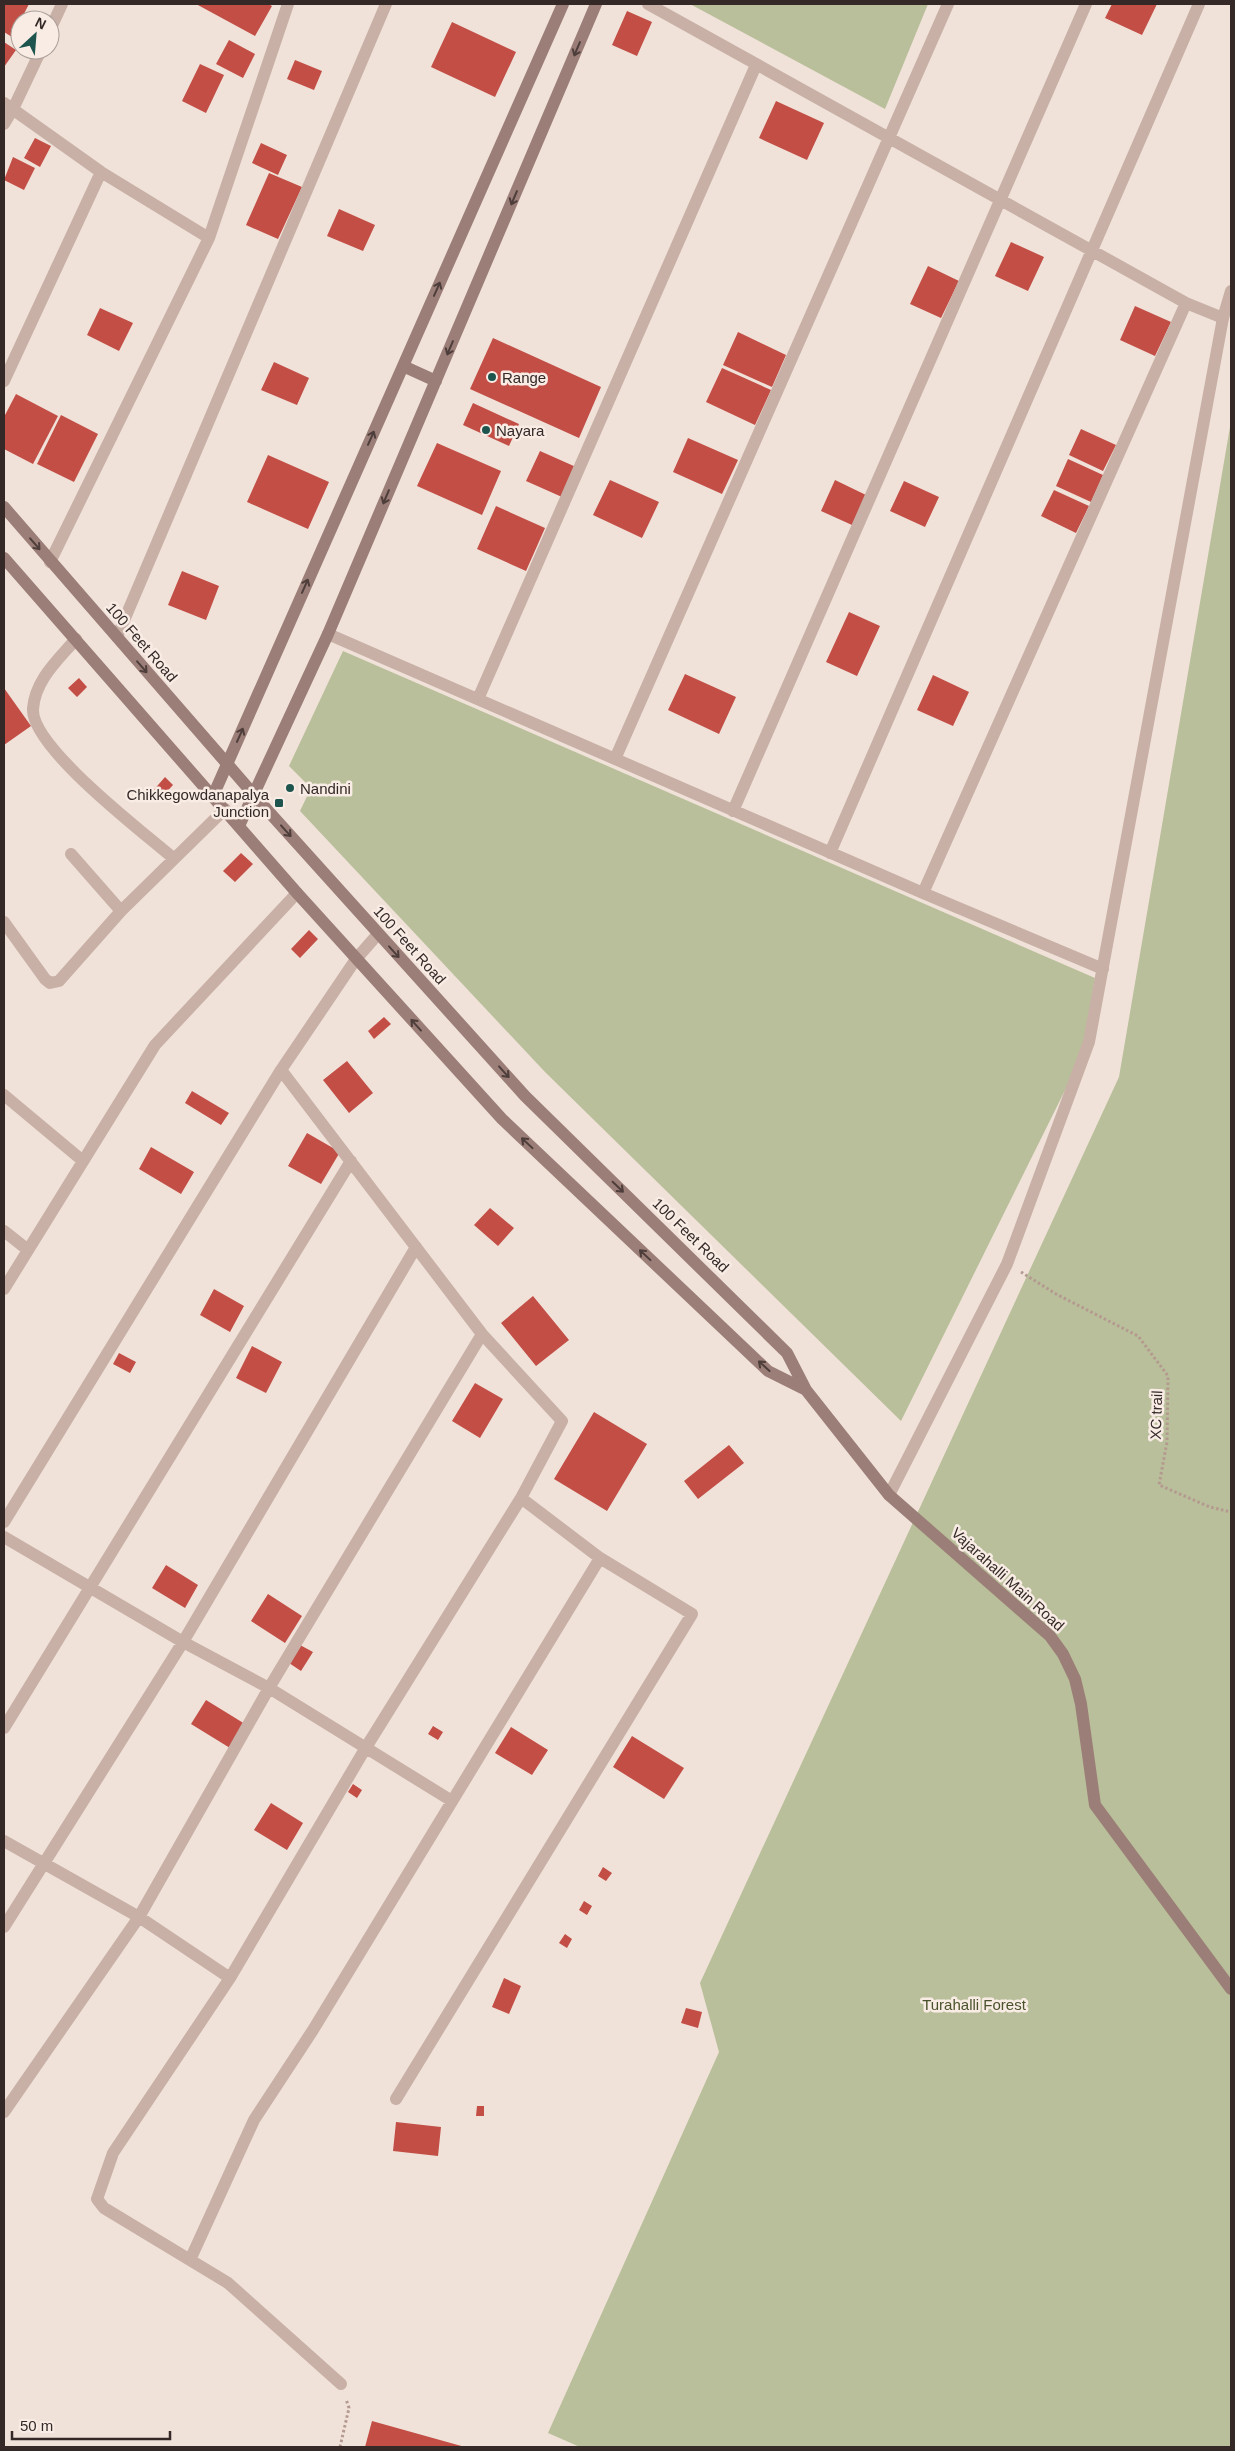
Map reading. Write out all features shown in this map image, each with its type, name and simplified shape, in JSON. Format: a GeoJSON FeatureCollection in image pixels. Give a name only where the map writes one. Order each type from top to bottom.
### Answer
{"type":"FeatureCollection","features":[{"type":"Feature","properties":{"kind":"main road"},"geometry":{"type":"LineString","coordinates":[[213,796],[564,4]]}},
{"type":"Feature","properties":{"kind":"main road"},"geometry":{"type":"LineString","coordinates":[[239,826],[328,634],[596,4]]}},
{"type":"Feature","properties":{"kind":"main road"},"geometry":{"type":"LineString","coordinates":[[403,366],[436,381]]}},
{"type":"Feature","properties":{"kind":"main road","name":"100 Feet Road"},"geometry":{"type":"LineString","coordinates":[[4,507],[254,795],[525,1096],[787,1353],[806,1390],[889,1495]]}},
{"type":"Feature","properties":{"kind":"main road","name":"100 Feet Road"},"geometry":{"type":"LineString","coordinates":[[4,558],[356,959],[502,1119],[768,1371],[806,1390]]}},
{"type":"Feature","properties":{"kind":"main road","name":"Vajarahalli Main Road"},"geometry":{"type":"LineString","coordinates":[[889,1495],[1028,1615],[1063,1654],[1075,1679],[1095,1805],[1231,1989]]}},
{"type":"Feature","properties":{"kind":"street"},"geometry":{"type":"LineString","coordinates":[[50,562],[209,238],[288,4]]}},
{"type":"Feature","properties":{"kind":"street"},"geometry":{"type":"LineString","coordinates":[[117,637],[386,4]]}},
{"type":"Feature","properties":{"kind":"street"},"geometry":{"type":"LineString","coordinates":[[648,4],[890,139],[1093,249],[1186,303],[1224,318]]}},
{"type":"Feature","properties":{"kind":"street"},"geometry":{"type":"LineString","coordinates":[[615,759],[948,4]]}},
{"type":"Feature","properties":{"kind":"street"},"geometry":{"type":"LineString","coordinates":[[733,810],[1086,4]]}},
{"type":"Feature","properties":{"kind":"street"},"geometry":{"type":"LineString","coordinates":[[830,853],[1200,4]]}},
{"type":"Feature","properties":{"kind":"street"},"geometry":{"type":"LineString","coordinates":[[4,124],[9,106],[35,60]]}},
{"type":"Feature","properties":{"kind":"street"},"geometry":{"type":"LineString","coordinates":[[478,699],[756,65]]}},
{"type":"Feature","properties":{"kind":"street"},"geometry":{"type":"LineString","coordinates":[[9,106],[102,172],[209,238]]}},
{"type":"Feature","properties":{"kind":"street"},"geometry":{"type":"LineString","coordinates":[[4,381],[102,172]]}},
{"type":"Feature","properties":{"kind":"street"},"geometry":{"type":"LineString","coordinates":[[889,1495],[1007,1264],[1089,1042],[1224,318],[1231,291]]}},
{"type":"Feature","properties":{"kind":"street"},"geometry":{"type":"LineString","coordinates":[[923,893],[1186,303]]}},
{"type":"Feature","properties":{"kind":"street"},"geometry":{"type":"LineString","coordinates":[[328,634],[830,853],[1103,969]]}},
{"type":"Feature","properties":{"kind":"street"},"geometry":{"type":"LineString","coordinates":[[76,639],[46,673],[37,689],[33,718],[55,754],[173,858]]}},
{"type":"Feature","properties":{"kind":"street"},"geometry":{"type":"LineString","coordinates":[[4,922],[45,979],[54,983],[59,980],[121,911],[173,858],[225,809]]}},
{"type":"Feature","properties":{"kind":"street"},"geometry":{"type":"LineString","coordinates":[[71,854],[121,911]]}},
{"type":"Feature","properties":{"kind":"street"},"geometry":{"type":"LineString","coordinates":[[4,1289],[155,1045],[298,893]]}},
{"type":"Feature","properties":{"kind":"street"},"geometry":{"type":"LineString","coordinates":[[4,1522],[281,1070],[356,959],[378,934]]}},
{"type":"Feature","properties":{"kind":"street"},"geometry":{"type":"LineString","coordinates":[[281,1070],[482,1334],[562,1421],[521,1498],[365,1749],[230,1978],[113,2153],[97,2199],[104,2208],[228,2283],[341,2384]]}},
{"type":"Feature","properties":{"kind":"street"},"geometry":{"type":"LineString","coordinates":[[4,1095],[83,1161]]}},
{"type":"Feature","properties":{"kind":"street"},"geometry":{"type":"LineString","coordinates":[[4,1728],[351,1161]]}},
{"type":"Feature","properties":{"kind":"street"},"geometry":{"type":"LineString","coordinates":[[4,1231],[28,1250]]}},
{"type":"Feature","properties":{"kind":"street"},"geometry":{"type":"LineString","coordinates":[[4,1927],[183,1642],[416,1246]]}},
{"type":"Feature","properties":{"kind":"street"},"geometry":{"type":"LineString","coordinates":[[4,2112],[139,1917],[268,1688],[482,1334]]}},
{"type":"Feature","properties":{"kind":"street"},"geometry":{"type":"LineString","coordinates":[[396,2098],[692,1614],[600,1558],[521,1498]]}},
{"type":"Feature","properties":{"kind":"street"},"geometry":{"type":"LineString","coordinates":[[4,1537],[183,1642],[268,1688],[452,1801]]}},
{"type":"Feature","properties":{"kind":"street"},"geometry":{"type":"LineString","coordinates":[[190,2260],[254,2120],[313,2030],[600,1558]]}},
{"type":"Feature","properties":{"kind":"street"},"geometry":{"type":"LineString","coordinates":[[4,1841],[139,1917],[230,1978]]}},
{"type":"Feature","properties":{"kind":"path","name":"XC trail"},"geometry":{"type":"LineString","coordinates":[[1007,1264],[1056,1294],[1138,1336],[1168,1376],[1167,1442],[1159,1485],[1210,1507],[1231,1512]]}},
{"type":"Feature","properties":{"kind":"path"},"geometry":{"type":"LineString","coordinates":[[340,2447],[349,2408],[341,2384]]}},
{"type":"Feature","properties":{"kind":"green space"},"geometry":{"type":"Polygon","coordinates":[[[690,4],[928,4],[885,109],[690,4]]]}},
{"type":"Feature","properties":{"kind":"green space","name":"Turahalli Forest"},"geometry":{"type":"Polygon","coordinates":[[[1231,421],[1231,2447],[580,2447],[548,2433],[719,2052],[700,1983],[1119,1077],[1231,421]]]}},
{"type":"Feature","properties":{"kind":"green space"},"geometry":{"type":"Polygon","coordinates":[[[343,651],[1095,978],[1081,1058],[901,1421],[545,1072],[300,811],[311,788],[289,766],[343,651]]]}},
{"type":"Feature","properties":{"kind":"building"},"geometry":{"type":"Polygon","coordinates":[[[4,4],[29,4],[26,10],[10,10],[10,36],[4,32],[4,4]]]}},
{"type":"Feature","properties":{"kind":"building"},"geometry":{"type":"Polygon","coordinates":[[[196,4],[268,4],[272,6],[255,36],[196,4]]]}},
{"type":"Feature","properties":{"kind":"building"},"geometry":{"type":"Polygon","coordinates":[[[1112,4],[1157,4],[1142,35],[1105,18],[1112,4]]]}},
{"type":"Feature","properties":{"kind":"building"},"geometry":{"type":"Polygon","coordinates":[[[627,11],[652,22],[637,56],[612,45],[627,11]]]}},
{"type":"Feature","properties":{"kind":"building"},"geometry":{"type":"Polygon","coordinates":[[[452,22],[516,52],[495,97],[431,67],[452,22]]]}},
{"type":"Feature","properties":{"kind":"building"},"geometry":{"type":"Polygon","coordinates":[[[229,40],[255,54],[243,78],[216,64],[229,40]]]}},
{"type":"Feature","properties":{"kind":"building"},"geometry":{"type":"Polygon","coordinates":[[[4,42],[10,46],[10,58],[4,67],[4,42]]]}},
{"type":"Feature","properties":{"kind":"building"},"geometry":{"type":"Polygon","coordinates":[[[295,60],[322,71],[314,90],[287,79],[295,60]]]}},
{"type":"Feature","properties":{"kind":"building"},"geometry":{"type":"Polygon","coordinates":[[[200,64],[224,75],[206,113],[182,101],[200,64]]]}},
{"type":"Feature","properties":{"kind":"building"},"geometry":{"type":"Polygon","coordinates":[[[776,101],[824,123],[807,160],[759,138],[776,101]]]}},
{"type":"Feature","properties":{"kind":"building"},"geometry":{"type":"Polygon","coordinates":[[[35,138],[51,146],[40,167],[24,158],[35,138]]]}},
{"type":"Feature","properties":{"kind":"building"},"geometry":{"type":"Polygon","coordinates":[[[261,143],[287,155],[278,175],[252,163],[261,143]]]}},
{"type":"Feature","properties":{"kind":"building"},"geometry":{"type":"Polygon","coordinates":[[[13,157],[35,168],[24,190],[4,180],[13,157]]]}},
{"type":"Feature","properties":{"kind":"building"},"geometry":{"type":"Polygon","coordinates":[[[269,173],[302,187],[278,239],[246,225],[269,173]]]}},
{"type":"Feature","properties":{"kind":"building"},"geometry":{"type":"Polygon","coordinates":[[[339,209],[375,225],[363,251],[327,236],[339,209]]]}},
{"type":"Feature","properties":{"kind":"building"},"geometry":{"type":"Polygon","coordinates":[[[1011,242],[1044,257],[1028,291],[995,276],[1011,242]]]}},
{"type":"Feature","properties":{"kind":"building"},"geometry":{"type":"Polygon","coordinates":[[[928,266],[959,281],[941,318],[910,304],[928,266]]]}},
{"type":"Feature","properties":{"kind":"building"},"geometry":{"type":"Polygon","coordinates":[[[1135,306],[1171,322],[1155,356],[1120,340],[1135,306]]]}},
{"type":"Feature","properties":{"kind":"building"},"geometry":{"type":"Polygon","coordinates":[[[100,308],[133,323],[119,351],[87,335],[100,308]]]}},
{"type":"Feature","properties":{"kind":"building"},"geometry":{"type":"Polygon","coordinates":[[[738,332],[786,355],[772,387],[723,365],[738,332]]]}},
{"type":"Feature","properties":{"kind":"building"},"geometry":{"type":"Polygon","coordinates":[[[493,338],[601,387],[579,438],[470,389],[493,338]]]}},
{"type":"Feature","properties":{"kind":"building"},"geometry":{"type":"Polygon","coordinates":[[[274,362],[309,378],[297,405],[261,390],[274,362]]]}},
{"type":"Feature","properties":{"kind":"building"},"geometry":{"type":"Polygon","coordinates":[[[722,368],[771,390],[755,425],[706,402],[722,368]]]}},
{"type":"Feature","properties":{"kind":"building"},"geometry":{"type":"Polygon","coordinates":[[[16,394],[58,416],[33,464],[4,449],[4,417],[16,394]]]}},
{"type":"Feature","properties":{"kind":"building"},"geometry":{"type":"Polygon","coordinates":[[[473,403],[519,424],[509,446],[463,425],[473,403]]]}},
{"type":"Feature","properties":{"kind":"building"},"geometry":{"type":"Polygon","coordinates":[[[61,415],[98,434],[74,482],[37,464],[61,415]]]}},
{"type":"Feature","properties":{"kind":"building"},"geometry":{"type":"Polygon","coordinates":[[[1081,429],[1116,445],[1103,471],[1069,455],[1081,429]]]}},
{"type":"Feature","properties":{"kind":"building"},"geometry":{"type":"Polygon","coordinates":[[[688,438],[738,460],[722,494],[673,472],[688,438]]]}},
{"type":"Feature","properties":{"kind":"building"},"geometry":{"type":"Polygon","coordinates":[[[437,443],[501,471],[482,515],[417,486],[437,443]]]}},
{"type":"Feature","properties":{"kind":"building"},"geometry":{"type":"Polygon","coordinates":[[[540,451],[576,467],[562,497],[526,481],[540,451]]]}},
{"type":"Feature","properties":{"kind":"building"},"geometry":{"type":"Polygon","coordinates":[[[268,455],[329,482],[308,529],[247,502],[268,455]]]}},
{"type":"Feature","properties":{"kind":"building"},"geometry":{"type":"Polygon","coordinates":[[[1068,459],[1103,475],[1091,502],[1056,486],[1068,459]]]}},
{"type":"Feature","properties":{"kind":"building"},"geometry":{"type":"Polygon","coordinates":[[[610,480],[659,502],[642,538],[593,515],[610,480]]]}},
{"type":"Feature","properties":{"kind":"building"},"geometry":{"type":"Polygon","coordinates":[[[835,480],[866,495],[852,525],[821,511],[835,480]]]}},
{"type":"Feature","properties":{"kind":"building"},"geometry":{"type":"Polygon","coordinates":[[[904,481],[939,497],[925,527],[890,511],[904,481]]]}},
{"type":"Feature","properties":{"kind":"building"},"geometry":{"type":"Polygon","coordinates":[[[1054,490],[1089,506],[1076,533],[1041,516],[1054,490]]]}},
{"type":"Feature","properties":{"kind":"building"},"geometry":{"type":"Polygon","coordinates":[[[496,506],[545,528],[526,571],[477,549],[496,506]]]}},
{"type":"Feature","properties":{"kind":"building"},"geometry":{"type":"Polygon","coordinates":[[[182,571],[219,586],[206,620],[168,605],[182,571]]]}},
{"type":"Feature","properties":{"kind":"building"},"geometry":{"type":"Polygon","coordinates":[[[849,612],[880,626],[857,676],[826,662],[849,612]]]}},
{"type":"Feature","properties":{"kind":"building"},"geometry":{"type":"Polygon","coordinates":[[[685,674],[736,697],[719,734],[668,710],[685,674]]]}},
{"type":"Feature","properties":{"kind":"building"},"geometry":{"type":"Polygon","coordinates":[[[933,675],[969,692],[953,726],[917,710],[933,675]]]}},
{"type":"Feature","properties":{"kind":"building"},"geometry":{"type":"Polygon","coordinates":[[[79,678],[87,687],[77,697],[68,688],[79,678]]]}},
{"type":"Feature","properties":{"kind":"building"},"geometry":{"type":"Polygon","coordinates":[[[4,688],[31,726],[4,745],[4,688]]]}},
{"type":"Feature","properties":{"kind":"building"},"geometry":{"type":"Polygon","coordinates":[[[165,777],[173,785],[160,799],[152,792],[165,777]]]}},
{"type":"Feature","properties":{"kind":"building"},"geometry":{"type":"Polygon","coordinates":[[[241,853],[253,864],[235,882],[223,871],[241,853]]]}},
{"type":"Feature","properties":{"kind":"building"},"geometry":{"type":"Polygon","coordinates":[[[309,930],[318,939],[300,958],[291,949],[309,930]]]}},
{"type":"Feature","properties":{"kind":"building"},"geometry":{"type":"Polygon","coordinates":[[[384,1017],[391,1024],[374,1039],[368,1031],[384,1017]]]}},
{"type":"Feature","properties":{"kind":"building"},"geometry":{"type":"Polygon","coordinates":[[[347,1061],[373,1093],[349,1113],[323,1080],[347,1061]]]}},
{"type":"Feature","properties":{"kind":"building"},"geometry":{"type":"Polygon","coordinates":[[[192,1091],[229,1113],[221,1125],[185,1103],[192,1091]]]}},
{"type":"Feature","properties":{"kind":"building"},"geometry":{"type":"Polygon","coordinates":[[[307,1133],[340,1152],[321,1184],[288,1166],[307,1133]]]}},
{"type":"Feature","properties":{"kind":"building"},"geometry":{"type":"Polygon","coordinates":[[[151,1147],[194,1172],[181,1194],[139,1169],[151,1147]]]}},
{"type":"Feature","properties":{"kind":"building"},"geometry":{"type":"Polygon","coordinates":[[[490,1208],[514,1228],[498,1246],[474,1225],[490,1208]]]}},
{"type":"Feature","properties":{"kind":"building"},"geometry":{"type":"Polygon","coordinates":[[[214,1289],[244,1306],[230,1332],[200,1315],[214,1289]]]}},
{"type":"Feature","properties":{"kind":"building"},"geometry":{"type":"Polygon","coordinates":[[[533,1296],[569,1340],[536,1366],[501,1323],[533,1296]]]}},
{"type":"Feature","properties":{"kind":"building"},"geometry":{"type":"Polygon","coordinates":[[[252,1346],[282,1362],[266,1393],[236,1378],[252,1346]]]}},
{"type":"Feature","properties":{"kind":"building"},"geometry":{"type":"Polygon","coordinates":[[[119,1353],[136,1362],[130,1373],[113,1364],[119,1353]]]}},
{"type":"Feature","properties":{"kind":"building"},"geometry":{"type":"Polygon","coordinates":[[[475,1383],[503,1399],[480,1438],[452,1421],[475,1383]]]}},
{"type":"Feature","properties":{"kind":"building"},"geometry":{"type":"Polygon","coordinates":[[[594,1412],[647,1444],[607,1511],[554,1479],[594,1412]]]}},
{"type":"Feature","properties":{"kind":"building"},"geometry":{"type":"Polygon","coordinates":[[[729,1445],[744,1463],[698,1499],[684,1481],[729,1445]]]}},
{"type":"Feature","properties":{"kind":"building"},"geometry":{"type":"Polygon","coordinates":[[[166,1565],[198,1585],[185,1608],[152,1588],[166,1565]]]}},
{"type":"Feature","properties":{"kind":"building"},"geometry":{"type":"Polygon","coordinates":[[[268,1594],[302,1616],[285,1643],[251,1621],[268,1594]]]}},
{"type":"Feature","properties":{"kind":"building"},"geometry":{"type":"Polygon","coordinates":[[[300,1645],[313,1652],[301,1671],[289,1663],[300,1645]]]}},
{"type":"Feature","properties":{"kind":"building"},"geometry":{"type":"Polygon","coordinates":[[[206,1700],[245,1724],[230,1748],[191,1724],[206,1700]]]}},
{"type":"Feature","properties":{"kind":"building"},"geometry":{"type":"Polygon","coordinates":[[[433,1726],[443,1732],[438,1740],[428,1734],[433,1726]]]}},
{"type":"Feature","properties":{"kind":"building"},"geometry":{"type":"Polygon","coordinates":[[[511,1727],[548,1750],[532,1775],[495,1753],[511,1727]]]}},
{"type":"Feature","properties":{"kind":"building"},"geometry":{"type":"Polygon","coordinates":[[[632,1736],[684,1768],[664,1799],[613,1767],[632,1736]]]}},
{"type":"Feature","properties":{"kind":"building"},"geometry":{"type":"Polygon","coordinates":[[[353,1784],[362,1790],[357,1798],[348,1792],[353,1784]]]}},
{"type":"Feature","properties":{"kind":"building"},"geometry":{"type":"Polygon","coordinates":[[[271,1803],[303,1823],[287,1850],[254,1830],[271,1803]]]}},
{"type":"Feature","properties":{"kind":"building"},"geometry":{"type":"Polygon","coordinates":[[[603,1867],[612,1873],[606,1881],[598,1876],[603,1867]]]}},
{"type":"Feature","properties":{"kind":"building"},"geometry":{"type":"Polygon","coordinates":[[[584,1901],[592,1906],[587,1915],[579,1910],[584,1901]]]}},
{"type":"Feature","properties":{"kind":"building"},"geometry":{"type":"Polygon","coordinates":[[[565,1934],[572,1939],[567,1948],[559,1943],[565,1934]]]}},
{"type":"Feature","properties":{"kind":"building"},"geometry":{"type":"Polygon","coordinates":[[[504,1978],[521,1986],[509,2014],[492,2007],[504,1978]]]}},
{"type":"Feature","properties":{"kind":"building"},"geometry":{"type":"Polygon","coordinates":[[[686,2008],[702,2012],[698,2028],[681,2023],[686,2008]]]}},
{"type":"Feature","properties":{"kind":"building"},"geometry":{"type":"Polygon","coordinates":[[[477,2106],[484,2106],[484,2116],[476,2116],[477,2106]]]}},
{"type":"Feature","properties":{"kind":"building"},"geometry":{"type":"Polygon","coordinates":[[[396,2122],[441,2127],[438,2156],[393,2151],[396,2122]]]}},
{"type":"Feature","properties":{"kind":"building"},"geometry":{"type":"Polygon","coordinates":[[[372,2421],[465,2447],[365,2447],[372,2421]]]}},
{"type":"Feature","properties":{"kind":"place","name":"Range"},"geometry":{"type":"Point","coordinates":[492,377]}},
{"type":"Feature","properties":{"kind":"place","name":"Nayara"},"geometry":{"type":"Point","coordinates":[486,430]}},
{"type":"Feature","properties":{"kind":"place","name":"Nandini"},"geometry":{"type":"Point","coordinates":[290,788]}},
{"type":"Feature","properties":{"kind":"place","name":"Chikkegowdanapalya Junction"},"geometry":{"type":"Point","coordinates":[279,803]}}]}
